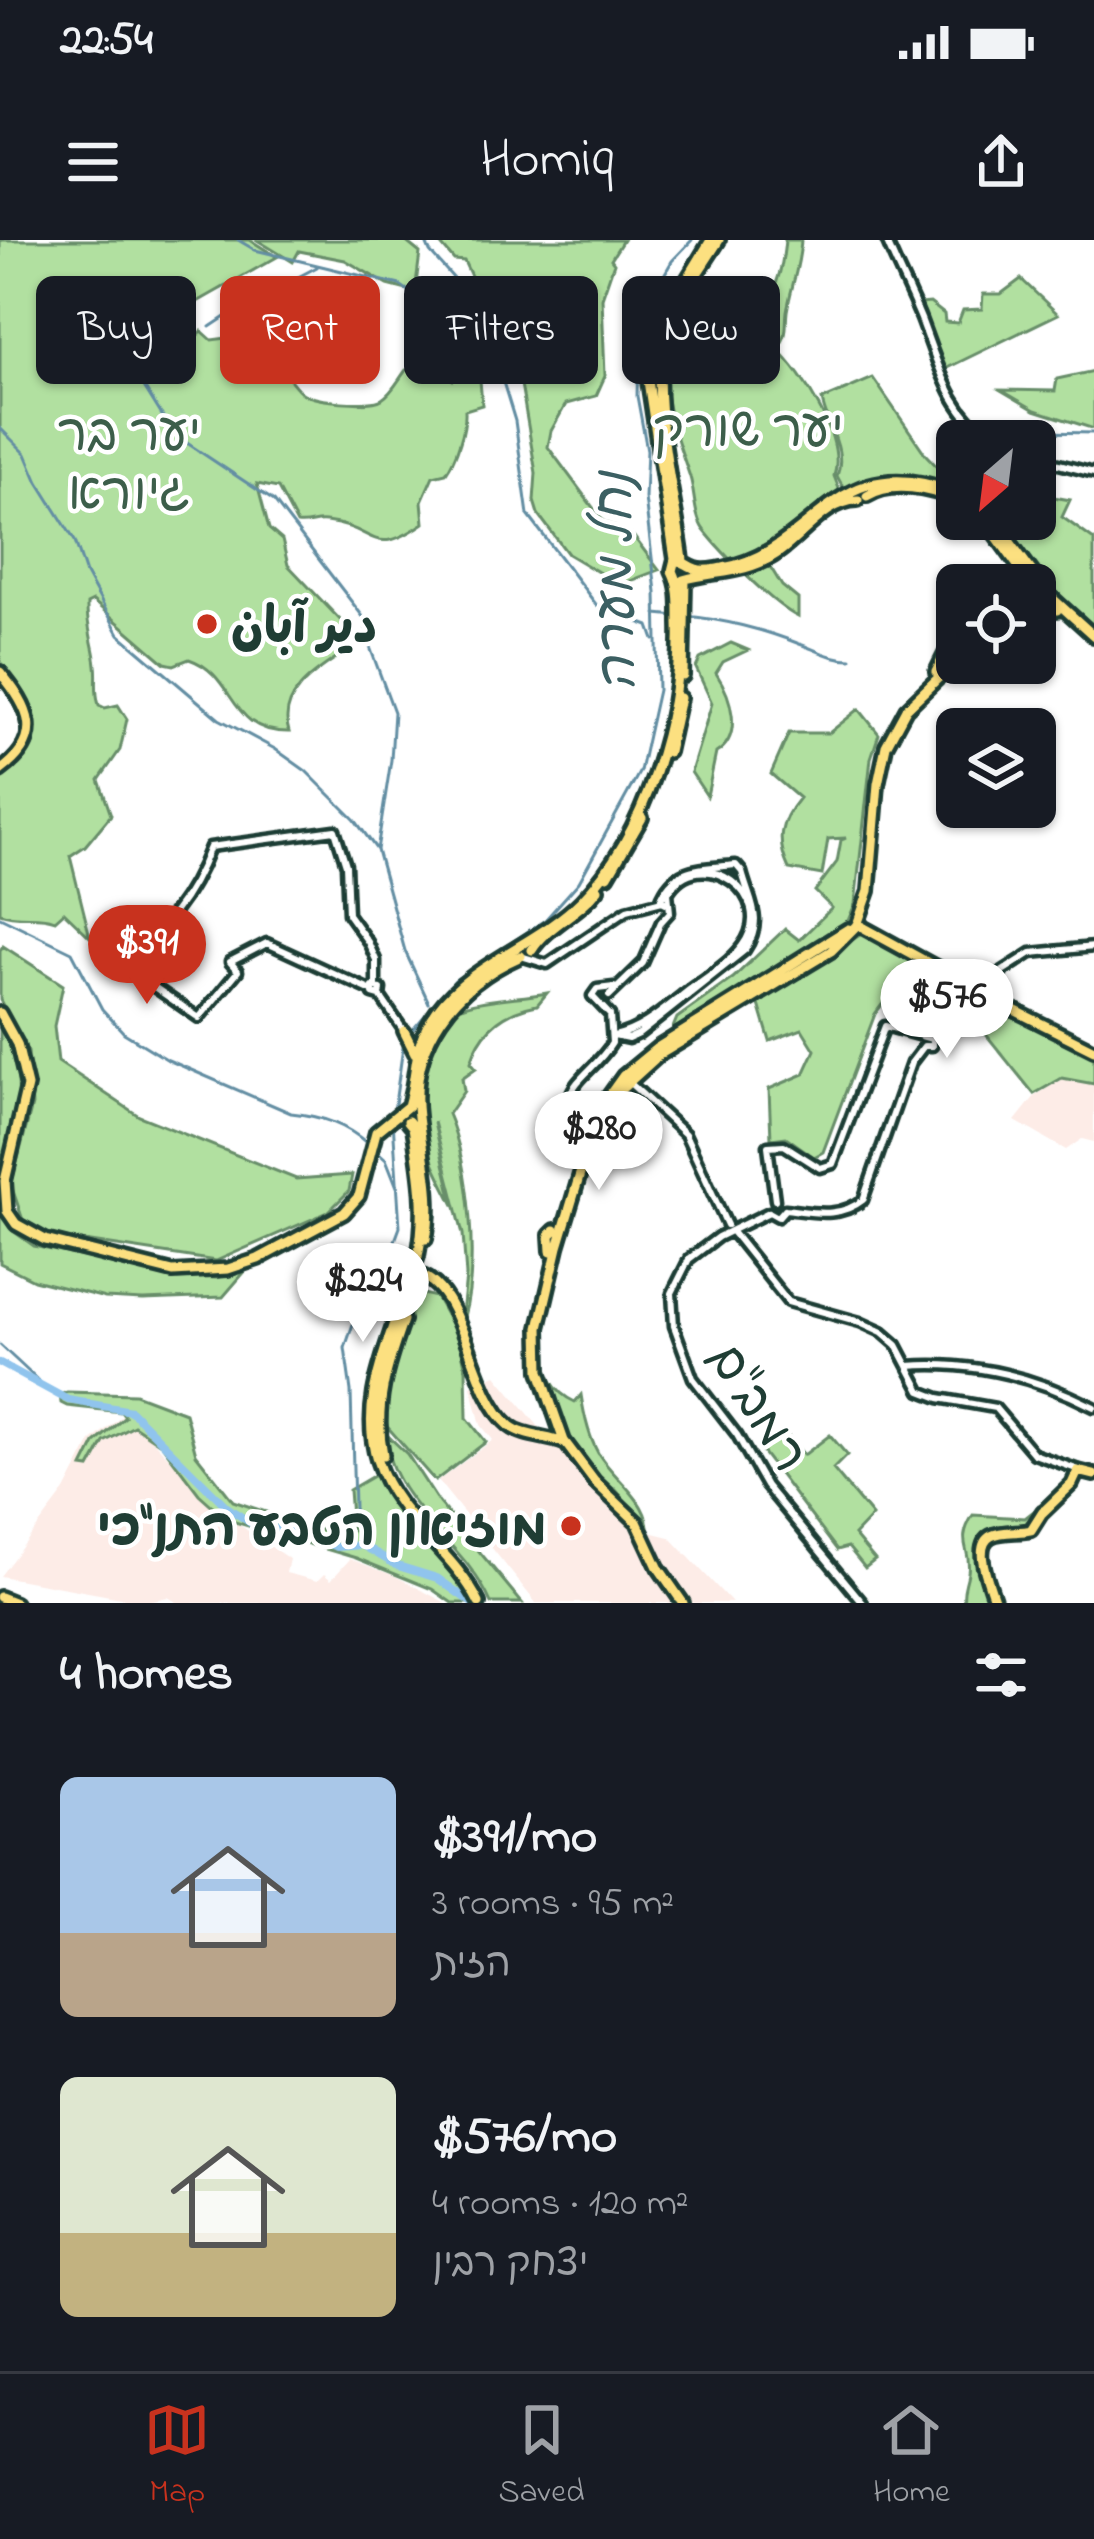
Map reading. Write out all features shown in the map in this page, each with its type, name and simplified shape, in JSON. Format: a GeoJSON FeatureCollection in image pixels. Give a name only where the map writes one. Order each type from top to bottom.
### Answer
{"type":"FeatureCollection","features":[{"type":"Feature","properties":{"kind":"main road"},"geometry":{"type":"LineString","coordinates":[[410,1113],[421,1060],[439,1020],[475,983],[526,951],[581,901],[602,875],[643,804],[674,701],[683,571],[660,407],[659,359],[674,312],[715,240]]}},
{"type":"Feature","properties":{"kind":"main road"},"geometry":{"type":"LineString","coordinates":[[683,571],[731,573],[765,561],[831,509],[860,494],[913,481],[936,489]]}},
{"type":"Feature","properties":{"kind":"main road"},"geometry":{"type":"LineString","coordinates":[[1056,609],[1094,640]]}},
{"type":"Feature","properties":{"kind":"main road"},"geometry":{"type":"LineString","coordinates":[[1056,609],[1094,640]]}},
{"type":"Feature","properties":{"kind":"main road"},"geometry":{"type":"LineString","coordinates":[[0,672],[23,699],[29,726],[17,757],[0,771]]}},
{"type":"Feature","properties":{"kind":"main road"},"geometry":{"type":"LineString","coordinates":[[553,1434],[536,1376],[533,1329],[588,1131],[627,1081],[658,1055],[831,951],[858,922],[868,891],[886,746],[906,709],[936,677]]}},
{"type":"Feature","properties":{"kind":"main road"},"geometry":{"type":"LineString","coordinates":[[858,922],[1094,1047]]}},
{"type":"Feature","properties":{"kind":"main road"},"geometry":{"type":"LineString","coordinates":[[858,922],[986,988]]}},
{"type":"Feature","properties":{"kind":"main road"},"geometry":{"type":"LineString","coordinates":[[482,1603],[395,1496],[380,1468],[378,1370],[416,1280],[423,1206],[410,1113],[416,1055],[426,1029],[454,993],[526,951]]}},
{"type":"Feature","properties":{"kind":"main road"},"geometry":{"type":"LineString","coordinates":[[0,1013],[16,1044],[27,1085],[4,1197],[16,1224],[44,1240],[173,1272],[228,1269],[258,1259],[353,1206],[374,1136],[389,1118],[410,1113]]}},
{"type":"Feature","properties":{"kind":"main road"},"geometry":{"type":"LineString","coordinates":[[404,1031],[416,1035],[426,1029]]}},
{"type":"Feature","properties":{"kind":"main road"},"geometry":{"type":"LineString","coordinates":[[404,1031],[416,1055]]}},
{"type":"Feature","properties":{"kind":"main road"},"geometry":{"type":"LineString","coordinates":[[416,1280],[445,1295],[477,1378],[500,1414],[514,1429],[553,1434],[569,1447],[593,1481],[637,1522],[658,1568],[683,1603]]}},
{"type":"Feature","properties":{"kind":"main road"},"geometry":{"type":"LineString","coordinates":[[376,1435],[400,1492],[469,1573],[482,1603]]}},
{"type":"Feature","properties":{"kind":"main road"},"geometry":{"type":"LineString","coordinates":[[995,1603],[983,1546],[993,1535],[1036,1526],[1043,1510],[1084,1475]]}},
{"type":"Feature","properties":{"kind":"main road"},"geometry":{"type":"LineString","coordinates":[[0,1597],[15,1603]]}},
{"type":"Feature","properties":{"kind":"street"},"geometry":{"type":"LineString","coordinates":[[886,240],[941,380],[969,420]]}},
{"type":"Feature","properties":{"kind":"street"},"geometry":{"type":"LineString","coordinates":[[1056,463],[1094,473]]}},
{"type":"Feature","properties":{"kind":"street"},"geometry":{"type":"LineString","coordinates":[[374,988],[376,960],[348,914],[346,865],[335,830],[210,847],[194,890],[179,910],[144,946],[118,962],[200,1018],[238,971],[230,962],[267,943],[374,988],[380,989],[380,997],[404,1031]]}},
{"type":"Feature","properties":{"kind":"street"},"geometry":{"type":"LineString","coordinates":[[588,1131],[573,1122],[570,1096],[616,1036],[636,1030],[742,947],[750,931],[752,908],[730,879],[727,871],[731,866]]}},
{"type":"Feature","properties":{"kind":"street"},"geometry":{"type":"LineString","coordinates":[[616,1036],[639,1034],[746,950],[755,932],[757,912],[742,872],[731,866],[687,869],[666,885],[662,902],[666,916]]}},
{"type":"Feature","properties":{"kind":"street"},"geometry":{"type":"LineString","coordinates":[[659,925],[656,914],[662,902],[671,886],[684,877],[704,872],[730,879],[739,878],[742,872]]}},
{"type":"Feature","properties":{"kind":"street"},"geometry":{"type":"LineString","coordinates":[[526,951],[540,963],[561,957],[623,912],[662,902]]}},
{"type":"Feature","properties":{"kind":"street"},"geometry":{"type":"LineString","coordinates":[[642,905],[666,916]]}},
{"type":"Feature","properties":{"kind":"street"},"geometry":{"type":"LineString","coordinates":[[616,1036],[606,998],[643,963],[666,916]]}},
{"type":"Feature","properties":{"kind":"street"},"geometry":{"type":"LineString","coordinates":[[785,1209],[834,1213],[852,1209],[863,1200],[906,1075],[927,1041],[1016,960],[1038,951],[1094,947]]}},
{"type":"Feature","properties":{"kind":"street"},"geometry":{"type":"LineString","coordinates":[[785,1209],[778,1217],[768,1210],[775,1200],[768,1146],[784,1145],[820,1168],[833,1164],[885,1027],[927,1041]]}},
{"type":"Feature","properties":{"kind":"street"},"geometry":{"type":"LineString","coordinates":[[627,1081],[686,1134],[730,1229],[788,1302],[882,1332],[897,1346],[917,1387],[926,1394],[987,1405],[1000,1412],[1028,1450],[1084,1475]]}},
{"type":"Feature","properties":{"kind":"street"},"geometry":{"type":"LineString","coordinates":[[775,1200],[783,1202],[785,1209]]}},
{"type":"Feature","properties":{"kind":"street","name":"רמב\"ם"},"geometry":{"type":"LineString","coordinates":[[768,1210],[730,1229],[688,1259],[674,1284],[671,1312],[693,1378],[728,1421],[775,1499],[862,1603]]}},
{"type":"Feature","properties":{"kind":"street"},"geometry":{"type":"LineString","coordinates":[[908,1366],[937,1364],[1009,1374],[1094,1407]]}},
{"type":"Feature","properties":{"kind":"shaded area"},"geometry":{"type":"Polygon","coordinates":[[[1062,1079],[1094,1085],[1094,1142],[1082,1139],[1066,1150],[1015,1121],[1035,1096],[1062,1079]]]}},
{"type":"Feature","properties":{"kind":"shaded area"},"geometry":{"type":"Polygon","coordinates":[[[496,1375],[550,1440],[565,1449],[628,1515],[679,1603],[536,1603],[438,1481],[493,1440],[481,1425],[471,1386],[496,1375]]]}},
{"type":"Feature","properties":{"kind":"shaded area"},"geometry":{"type":"Polygon","coordinates":[[[126,1413],[222,1513],[289,1559],[286,1573],[317,1581],[324,1574],[331,1580],[350,1559],[446,1603],[178,1603],[168,1597],[143,1602],[0,1576],[65,1491],[91,1441],[126,1413]]]}},
{"type":"Feature","properties":{"kind":"shaded area"},"geometry":{"type":"Polygon","coordinates":[[[646,1531],[670,1537],[732,1603],[688,1603],[657,1560],[646,1531]]]}},
{"type":"Feature","properties":{"kind":"green space","name":"יער בר גיורא"},"geometry":{"type":"Polygon","coordinates":[[[0,240],[250,240],[277,257],[243,276],[220,276],[220,289],[196,303],[196,276],[36,276],[36,384],[196,384],[196,337],[202,331],[212,340],[220,339],[220,384],[294,384],[307,395],[367,402],[382,399],[404,373],[404,384],[480,384],[482,405],[465,410],[454,459],[446,473],[433,476],[422,501],[424,523],[407,534],[383,541],[343,525],[297,524],[278,488],[257,484],[269,529],[282,540],[288,565],[343,623],[339,656],[293,697],[289,732],[254,723],[205,667],[189,659],[165,663],[93,601],[87,604],[99,705],[118,705],[127,719],[120,750],[99,780],[111,815],[70,856],[90,937],[64,912],[55,920],[0,913],[0,776],[18,765],[35,737],[22,691],[0,662],[0,240]]]}},
{"type":"Feature","properties":{"kind":"green space"},"geometry":{"type":"Polygon","coordinates":[[[257,240],[404,240],[420,253],[417,276],[404,276],[404,289],[345,260],[299,251],[293,262],[257,240]]]}},
{"type":"Feature","properties":{"kind":"green space"},"geometry":{"type":"Polygon","coordinates":[[[437,240],[623,240],[611,259],[614,263],[602,298],[605,376],[596,396],[566,404],[548,447],[603,521],[634,537],[659,570],[620,585],[568,554],[538,514],[534,501],[536,473],[521,384],[598,384],[598,276],[471,276],[464,261],[454,260],[437,240]]]}},
{"type":"Feature","properties":{"kind":"green space","name":"יער שורק"},"geometry":{"type":"Polygon","coordinates":[[[785,240],[801,240],[780,344],[780,276],[785,240]]]}},
{"type":"Feature","properties":{"kind":"green space"},"geometry":{"type":"Polygon","coordinates":[[[1021,279],[1058,314],[943,370],[920,304],[930,303],[944,314],[945,322],[958,323],[963,310],[982,309],[983,294],[1001,294],[1021,279]]]}},
{"type":"Feature","properties":{"kind":"green space","name":"יער שורק"},"geometry":{"type":"Polygon","coordinates":[[[780,352],[810,390],[834,444],[834,476],[840,491],[760,550],[782,586],[798,599],[798,617],[748,578],[701,525],[665,384],[780,384],[780,352]]]}},
{"type":"Feature","properties":{"kind":"green space"},"geometry":{"type":"Polygon","coordinates":[[[1094,371],[1094,429],[1035,410],[1001,390],[1055,391],[1057,379],[1094,371]]]}},
{"type":"Feature","properties":{"kind":"green space"},"geometry":{"type":"Polygon","coordinates":[[[873,378],[936,465],[936,483],[900,475],[844,489],[837,476],[838,447],[822,400],[873,378]]]}},
{"type":"Feature","properties":{"kind":"green space"},"geometry":{"type":"Polygon","coordinates":[[[1056,497],[1070,500],[1062,517],[1094,540],[1094,632],[1056,594],[1056,564],[1032,564],[1014,540],[1056,540],[1056,497]]]}},
{"type":"Feature","properties":{"kind":"green space"},"geometry":{"type":"Polygon","coordinates":[[[731,643],[748,650],[723,662],[716,673],[730,704],[732,726],[725,746],[716,753],[707,796],[691,772],[712,703],[696,668],[700,659],[731,643]]]}},
{"type":"Feature","properties":{"kind":"green space"},"geometry":{"type":"Polygon","coordinates":[[[859,709],[879,734],[871,758],[855,904],[847,923],[672,1030],[677,1018],[733,978],[785,929],[799,940],[832,908],[815,891],[837,862],[841,840],[846,838],[828,839],[822,875],[789,869],[782,832],[799,798],[771,774],[789,733],[829,733],[859,709]]]}},
{"type":"Feature","properties":{"kind":"green space"},"geometry":{"type":"Polygon","coordinates":[[[863,933],[915,961],[875,1014],[823,1152],[814,1157],[786,1137],[771,1139],[769,1089],[804,1074],[815,1050],[802,1029],[770,1041],[758,1001],[863,933]]]}},
{"type":"Feature","properties":{"kind":"green space"},"geometry":{"type":"Polygon","coordinates":[[[3,946],[63,985],[54,1026],[58,1062],[139,1116],[296,1179],[352,1175],[349,1191],[328,1212],[216,1261],[58,1237],[25,1226],[11,1185],[32,1105],[28,1052],[0,1000],[3,946]]]}},
{"type":"Feature","properties":{"kind":"green space"},"geometry":{"type":"Polygon","coordinates":[[[547,993],[537,1005],[504,1017],[487,1031],[471,1062],[476,1068],[462,1078],[464,1091],[448,1114],[462,1160],[470,1219],[470,1278],[461,1325],[466,1276],[463,1234],[434,1122],[454,1205],[432,1161],[424,1129],[421,1089],[429,1047],[448,1015],[464,1006],[547,993]]]}},
{"type":"Feature","properties":{"kind":"green space"},"geometry":{"type":"Polygon","coordinates":[[[987,998],[1094,1054],[1094,1084],[1062,1078],[1034,1094],[968,1012],[987,998]]]}},
{"type":"Feature","properties":{"kind":"green space"},"geometry":{"type":"Polygon","coordinates":[[[0,1023],[15,1064],[18,1099],[0,1176],[0,1023]]]}},
{"type":"Feature","properties":{"kind":"green space"},"geometry":{"type":"Polygon","coordinates":[[[0,1207],[13,1231],[34,1246],[170,1276],[216,1278],[248,1268],[223,1297],[105,1298],[34,1280],[0,1263],[0,1207]]]}},
{"type":"Feature","properties":{"kind":"green space"},"geometry":{"type":"Polygon","coordinates":[[[561,1247],[565,1247],[544,1331],[547,1373],[557,1390],[575,1402],[581,1395],[598,1453],[634,1496],[648,1526],[580,1457],[548,1391],[541,1344],[543,1321],[561,1247]]]}},
{"type":"Feature","properties":{"kind":"green space"},"geometry":{"type":"Polygon","coordinates":[[[419,1293],[436,1297],[459,1338],[466,1370],[467,1418],[486,1442],[435,1481],[384,1423],[390,1366],[419,1293]]]}},
{"type":"Feature","properties":{"kind":"green space"},"geometry":{"type":"Polygon","coordinates":[[[135,1394],[185,1413],[196,1454],[233,1501],[337,1536],[352,1531],[349,1490],[380,1472],[476,1603],[452,1603],[432,1589],[356,1558],[228,1520],[199,1494],[162,1445],[134,1426],[104,1442],[90,1468],[83,1467],[95,1443],[125,1417],[121,1412],[67,1406],[60,1395],[135,1394]]]}},
{"type":"Feature","properties":{"kind":"green space"},"geometry":{"type":"Polygon","coordinates":[[[784,1431],[804,1455],[830,1435],[847,1455],[833,1469],[872,1516],[854,1535],[875,1560],[865,1568],[848,1547],[837,1550],[760,1449],[784,1431]]]}},
{"type":"Feature","properties":{"kind":"green space"},"geometry":{"type":"Polygon","coordinates":[[[385,1433],[407,1454],[439,1503],[522,1603],[491,1603],[464,1560],[399,1481],[385,1433]]]}},
{"type":"Feature","properties":{"kind":"green space"},"geometry":{"type":"Polygon","coordinates":[[[1044,1503],[1022,1527],[990,1532],[982,1539],[977,1553],[991,1603],[964,1603],[969,1564],[965,1533],[973,1515],[1025,1518],[1044,1503]]]}},
{"type":"Feature","properties":{"kind":"waterway"},"geometry":{"type":"LineString","coordinates":[[238,240],[255,250],[404,288]]}},
{"type":"Feature","properties":{"kind":"waterway"},"geometry":{"type":"LineString","coordinates":[[425,240],[463,289],[503,382],[515,421],[528,515],[598,607],[649,626],[654,640]]}},
{"type":"Feature","properties":{"kind":"waterway","name":"נחל מערה"},"geometry":{"type":"LineString","coordinates":[[394,1111],[404,1040],[455,980],[545,920],[579,882],[640,771],[658,690],[656,592],[645,498],[647,450],[637,396],[639,319],[672,261],[692,240]]}},
{"type":"Feature","properties":{"kind":"waterway"},"geometry":{"type":"LineString","coordinates":[[210,327],[317,267]]}},
{"type":"Feature","properties":{"kind":"waterway"},"geometry":{"type":"LineString","coordinates":[[142,384],[181,439],[274,501],[364,618],[394,712],[377,850]]}},
{"type":"Feature","properties":{"kind":"waterway"},"geometry":{"type":"LineString","coordinates":[[1010,418],[1040,432],[1094,433]]}},
{"type":"Feature","properties":{"kind":"waterway"},"geometry":{"type":"LineString","coordinates":[[0,428],[26,454],[119,634],[219,719],[306,771],[355,820],[377,850],[405,951],[429,1003]]}},
{"type":"Feature","properties":{"kind":"waterway"},"geometry":{"type":"LineString","coordinates":[[656,614],[677,616]]}},
{"type":"Feature","properties":{"kind":"waterway"},"geometry":{"type":"LineString","coordinates":[[686,616],[743,626],[851,659]]}},
{"type":"Feature","properties":{"kind":"waterway"},"geometry":{"type":"LineString","coordinates":[[0,917],[72,952],[102,1009],[124,1033],[168,1060],[291,1113],[332,1122],[368,1144]]}},
{"type":"Feature","properties":{"kind":"waterway","name":"נחל מערה"},"geometry":{"type":"LineString","coordinates":[[367,1547],[354,1508],[345,1348],[354,1321],[374,1298],[400,1227],[393,1120]]}},
{"type":"Feature","properties":{"kind":"waterway"},"geometry":{"type":"LineString","coordinates":[[376,1150],[386,1159],[397,1187]]}},
{"type":"Feature","properties":{"kind":"waterway"},"geometry":{"type":"LineString","coordinates":[[0,1345],[44,1386]]}},
{"type":"Feature","properties":{"kind":"waterway"},"geometry":{"type":"LineString","coordinates":[[0,1363],[68,1400],[131,1411],[227,1507],[252,1524],[296,1532],[337,1547],[362,1545],[398,1566],[437,1578],[472,1603]]}},
{"type":"Feature","properties":{"kind":"place","name":"دير آبان"},"geometry":{"type":"Point","coordinates":[207,624]}},
{"type":"Feature","properties":{"kind":"place","name":"מוזיאון הטבע התנ\"כי"},"geometry":{"type":"Point","coordinates":[571,1526]}}]}
